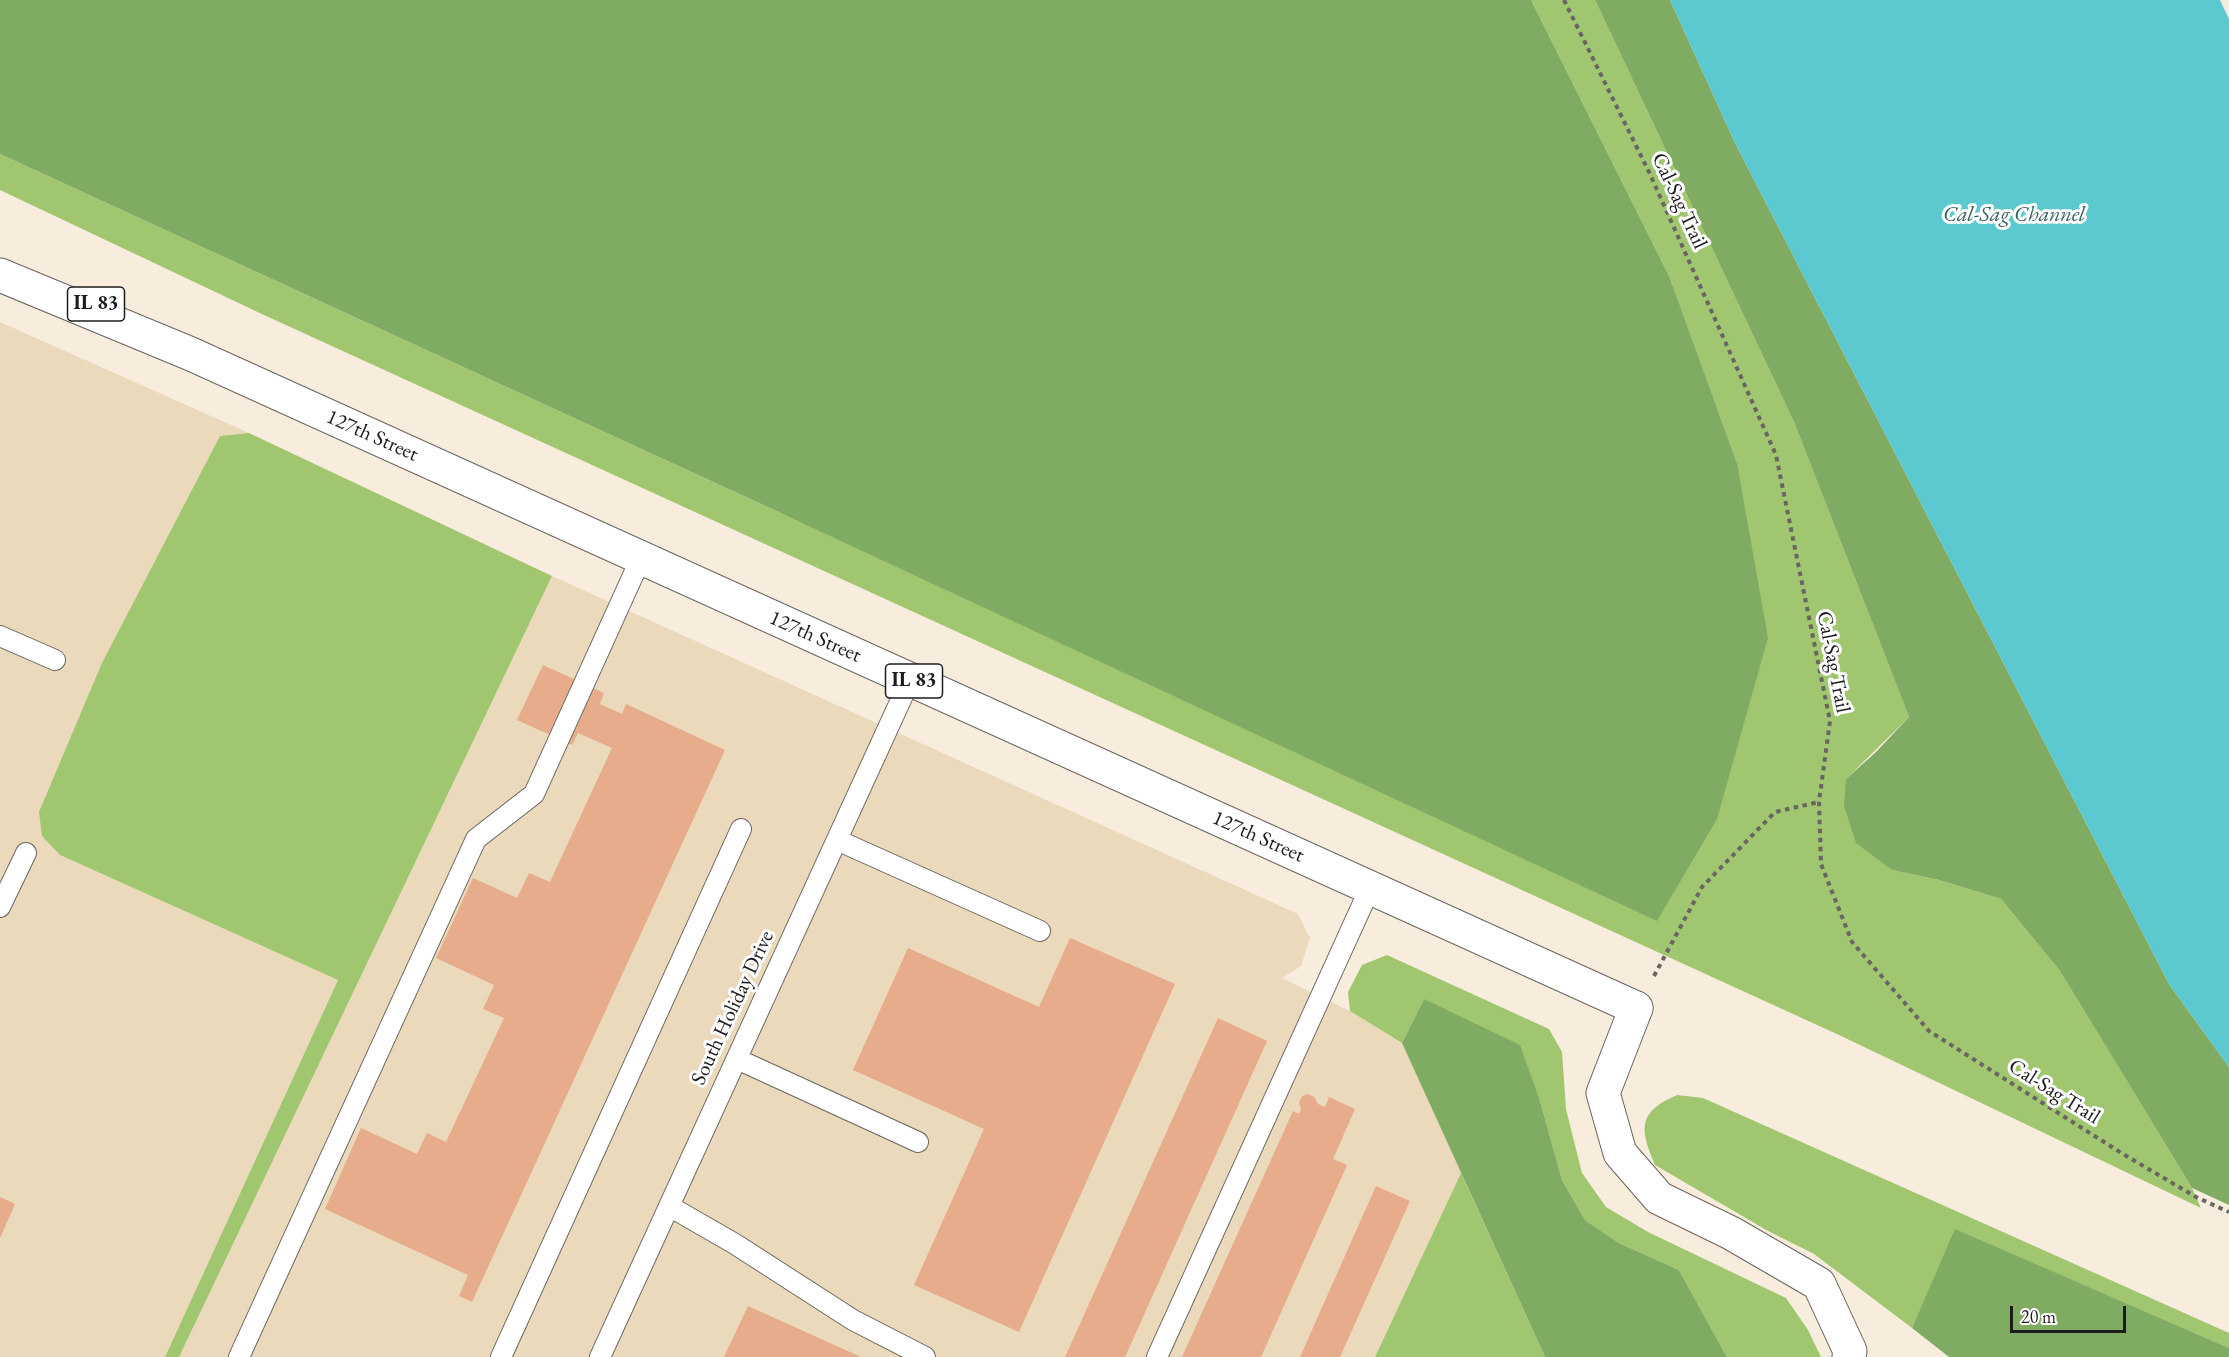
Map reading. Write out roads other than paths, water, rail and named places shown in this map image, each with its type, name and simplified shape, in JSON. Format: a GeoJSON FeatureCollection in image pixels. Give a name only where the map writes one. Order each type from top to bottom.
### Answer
{"type":"FeatureCollection","features":[{"type":"Feature","properties":{"kind":"main road","name":"IL 83"},"geometry":{"type":"LineString","coordinates":[[0,255],[191,354]]}},
{"type":"Feature","properties":{"kind":"main road","name":"IL 83"},"geometry":{"type":"LineString","coordinates":[[0,275],[191,354]]}},
{"type":"Feature","properties":{"kind":"main road","name":"127th Street"},"geometry":{"type":"LineString","coordinates":[[191,354],[1636,1008],[1603,1093],[1620,1153],[1659,1198],[1731,1233],[1819,1284],[1854,1355]]}},
{"type":"Feature","properties":{"kind":"lane"},"geometry":{"type":"LineString","coordinates":[[239,1357],[476,839],[534,794],[641,558]]}},
{"type":"Feature","properties":{"kind":"lane"},"geometry":{"type":"LineString","coordinates":[[0,636],[55,660]]}},
{"type":"Feature","properties":{"kind":"lane","name":"South Holiday Drive"},"geometry":{"type":"LineString","coordinates":[[600,1357],[910,680]]}},
{"type":"Feature","properties":{"kind":"lane"},"geometry":{"type":"LineString","coordinates":[[501,1357],[741,829]]}},
{"type":"Feature","properties":{"kind":"lane"},"geometry":{"type":"LineString","coordinates":[[837,840],[1040,931]]}},
{"type":"Feature","properties":{"kind":"lane"},"geometry":{"type":"LineString","coordinates":[[0,907],[26,853]]}},
{"type":"Feature","properties":{"kind":"lane"},"geometry":{"type":"LineString","coordinates":[[1157,1357],[1370,888]]}},
{"type":"Feature","properties":{"kind":"lane"},"geometry":{"type":"LineString","coordinates":[[737,1059],[918,1142]]}},
{"type":"Feature","properties":{"kind":"lane"},"geometry":{"type":"LineString","coordinates":[[669,1206],[735,1244],[853,1320],[925,1357]]}},
{"type":"Feature","properties":{"kind":"water","name":"Cal-Sag Channel"},"geometry":{"type":"Polygon","coordinates":[[[1670,0],[2220,0],[2229,19],[2229,1067],[2169,984],[1735,143],[1670,0]]]}}]}
